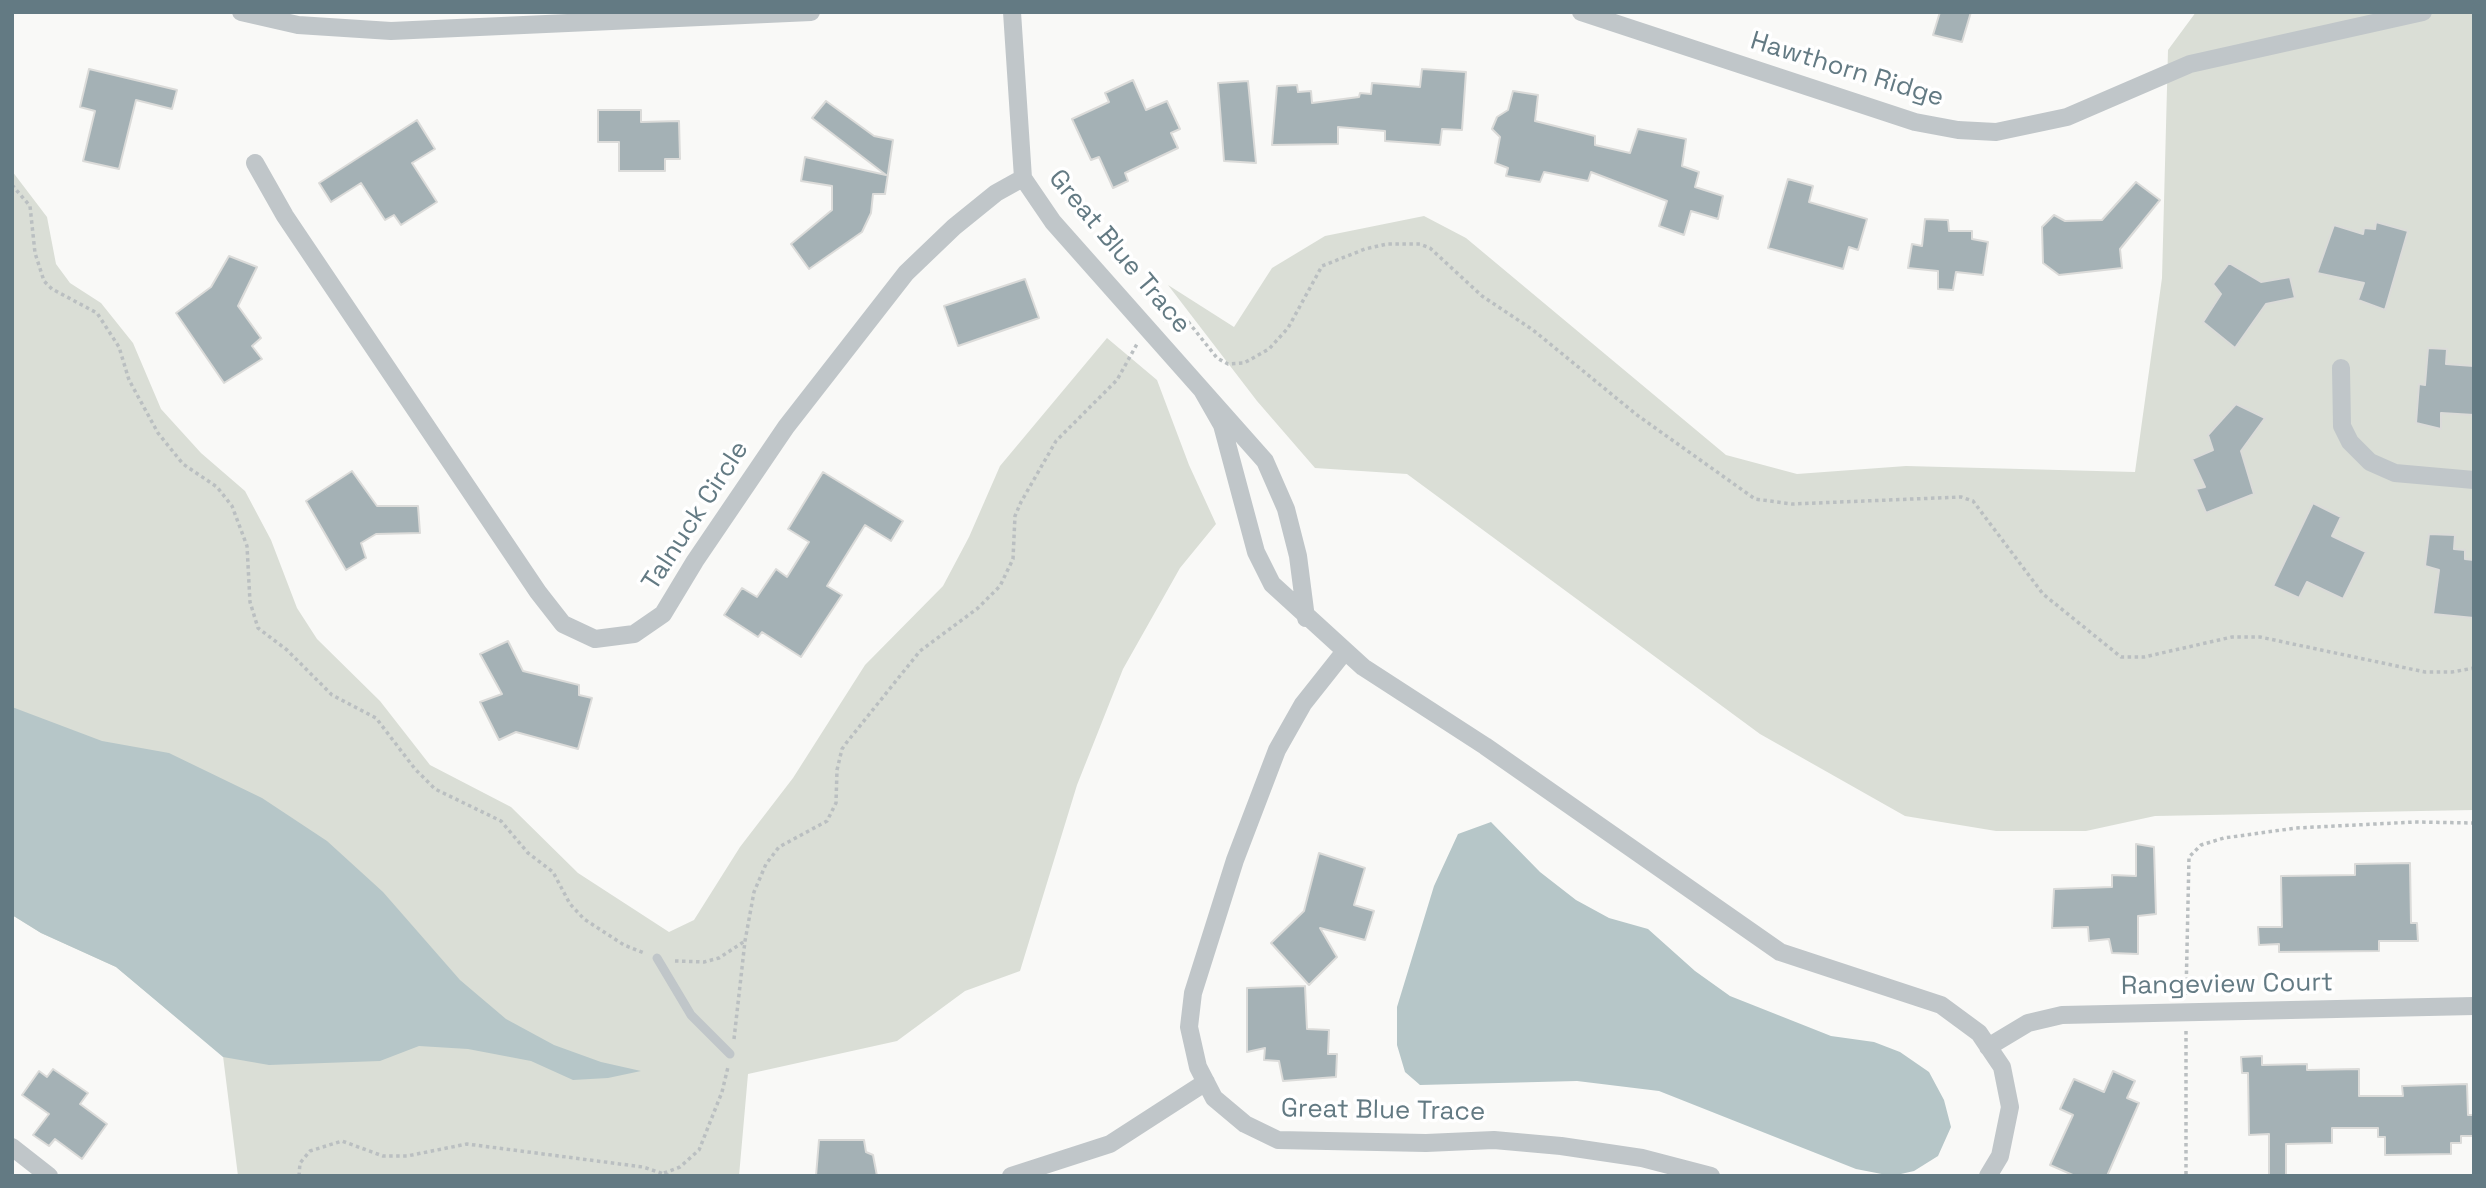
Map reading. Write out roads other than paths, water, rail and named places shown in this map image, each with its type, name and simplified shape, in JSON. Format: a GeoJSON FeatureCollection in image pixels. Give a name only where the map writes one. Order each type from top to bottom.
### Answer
{"type":"FeatureCollection","features":[{"type":"Feature","properties":{"kind":"street"},"geometry":{"type":"LineString","coordinates":[[241,12],[298,25],[391,32],[811,12]]}},
{"type":"Feature","properties":{"kind":"street","name":"Great Blue Trace"},"geometry":{"type":"LineString","coordinates":[[1012,12],[1023,178],[1053,222],[1265,461],[1286,509],[1298,556],[1306,618]]}},
{"type":"Feature","properties":{"kind":"street","name":"Hawthorn Ridge"},"geometry":{"type":"LineString","coordinates":[[1581,12],[1915,121],[1958,130],[1996,132],[2067,117],[2190,64],[2423,12]]}},
{"type":"Feature","properties":{"kind":"street","name":"Talnuck Circle"},"geometry":{"type":"LineString","coordinates":[[255,163],[285,216],[538,592],[563,624],[595,639],[634,634],[663,614],[695,561],[786,427],[906,273],[954,227],[996,193],[1023,178]]}},
{"type":"Feature","properties":{"kind":"street"},"geometry":{"type":"LineString","coordinates":[[2341,368],[2342,426],[2350,442],[2370,462],[2395,473],[2474,480]]}},
{"type":"Feature","properties":{"kind":"street","name":"Great Blue Trace"},"geometry":{"type":"LineString","coordinates":[[1202,390],[1222,425],[1256,552],[1272,584],[1306,618],[1363,667],[1485,746],[1780,952],[1941,1005],[1979,1033],[2002,1068],[2010,1107],[2000,1156],[1988,1176]]}},
{"type":"Feature","properties":{"kind":"street","name":"Great Blue Trace"},"geometry":{"type":"LineString","coordinates":[[1345,651],[1303,704],[1277,751],[1235,860],[1193,993],[1189,1027],[1198,1068],[1214,1098],[1245,1124],[1278,1140],[1426,1143],[1494,1140],[1561,1146],[1642,1158],[1711,1176]]}},
{"type":"Feature","properties":{"kind":"street","name":"Rangeview Court"},"geometry":{"type":"LineString","coordinates":[[1988,1047],[2028,1023],[2062,1015],[2474,1006]]}},
{"type":"Feature","properties":{"kind":"street"},"geometry":{"type":"LineString","coordinates":[[1011,1176],[1110,1144],[1206,1082]]}},
{"type":"Feature","properties":{"kind":"street"},"geometry":{"type":"LineString","coordinates":[[12,1147],[49,1176]]}},
{"type":"Feature","properties":{"kind":"lane"},"geometry":{"type":"LineString","coordinates":[[657,958],[691,1015],[730,1054]]}}]}
